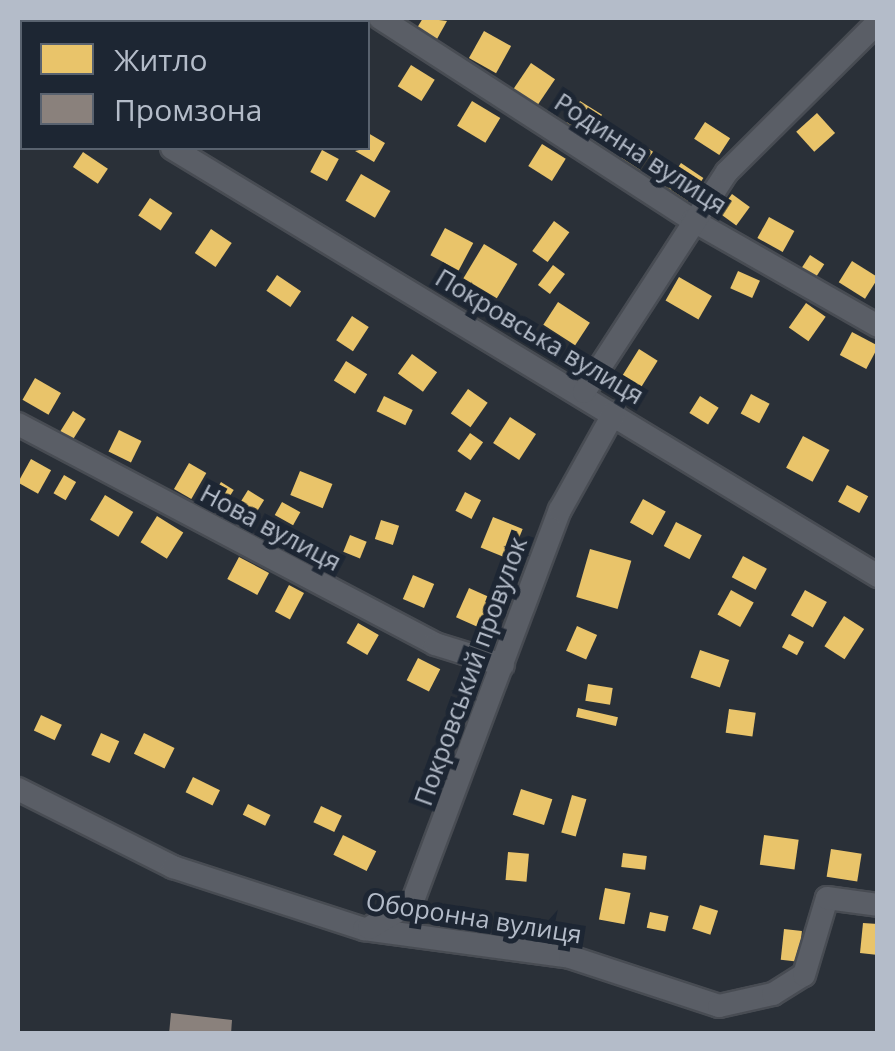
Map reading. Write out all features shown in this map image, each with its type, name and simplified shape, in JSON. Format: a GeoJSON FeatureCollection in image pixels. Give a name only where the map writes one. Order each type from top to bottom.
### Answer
{"type":"FeatureCollection","features":[{"type":"Feature","properties":{"kind":"street","name":"Родинна вулиця"},"geometry":{"type":"LineString","coordinates":[[380,18],[692,220],[878,326]]}},
{"type":"Feature","properties":{"kind":"street"},"geometry":{"type":"LineString","coordinates":[[584,392],[692,220],[727,172],[878,22]]}},
{"type":"Feature","properties":{"kind":"street","name":"Покровська вулиця"},"geometry":{"type":"LineString","coordinates":[[175,150],[584,392],[878,576]]}},
{"type":"Feature","properties":{"kind":"street","name":"Покровський провулок"},"geometry":{"type":"LineString","coordinates":[[364,930],[412,903],[560,510],[614,414]]}},
{"type":"Feature","properties":{"kind":"street","name":"Нова вулиця"},"geometry":{"type":"LineString","coordinates":[[18,424],[435,644],[503,665]]}},
{"type":"Feature","properties":{"kind":"street","name":"Оборонна вулиця"},"geometry":{"type":"LineString","coordinates":[[18,789],[173,867],[364,930],[570,957],[719,1006],[773,994],[804,975],[827,898],[878,905]]}},
{"type":"Feature","properties":{"kind":"building: Житло"},"geometry":{"type":"Polygon","coordinates":[[[423,18],[447,21],[437,39],[417,28],[423,18]]]}},
{"type":"Feature","properties":{"kind":"building: Житло"},"geometry":{"type":"Polygon","coordinates":[[[484,31],[511,46],[496,73],[469,58],[484,31]]]}},
{"type":"Feature","properties":{"kind":"building: Житло"},"geometry":{"type":"Polygon","coordinates":[[[531,63],[555,79],[537,106],[513,90],[531,63]]]}},
{"type":"Feature","properties":{"kind":"building: Житло"},"geometry":{"type":"Polygon","coordinates":[[[411,65],[435,80],[421,101],[398,86],[411,65]]]}},
{"type":"Feature","properties":{"kind":"building: Житло"},"geometry":{"type":"Polygon","coordinates":[[[472,101],[500,118],[485,143],[457,126],[472,101]]]}},
{"type":"Feature","properties":{"kind":"building: Житло"},"geometry":{"type":"Polygon","coordinates":[[[580,101],[602,115],[588,138],[566,124],[580,101]]]}},
{"type":"Feature","properties":{"kind":"building: Житло"},"geometry":{"type":"Polygon","coordinates":[[[817,113],[835,133],[814,152],[796,132],[817,113]]]}},
{"type":"Feature","properties":{"kind":"building: Житло"},"geometry":{"type":"Polygon","coordinates":[[[705,122],[730,138],[719,155],[694,139],[705,122]]]}},
{"type":"Feature","properties":{"kind":"building: Житло"},"geometry":{"type":"Polygon","coordinates":[[[370,134],[385,143],[374,162],[355,151],[370,150],[370,134]]]}},
{"type":"Feature","properties":{"kind":"building: Житло"},"geometry":{"type":"Polygon","coordinates":[[[634,139],[653,152],[639,173],[620,160],[634,139]]]}},
{"type":"Feature","properties":{"kind":"building: Житло"},"geometry":{"type":"Polygon","coordinates":[[[542,144],[566,159],[552,181],[528,166],[542,144]]]}},
{"type":"Feature","properties":{"kind":"building: Житло"},"geometry":{"type":"Polygon","coordinates":[[[322,150],[339,159],[327,181],[310,172],[322,150]]]}},
{"type":"Feature","properties":{"kind":"building: Житло"},"geometry":{"type":"Polygon","coordinates":[[[83,152],[108,169],[98,184],[73,167],[83,152]]]}},
{"type":"Feature","properties":{"kind":"building: Житло"},"geometry":{"type":"Polygon","coordinates":[[[681,163],[703,178],[687,202],[665,187],[681,163]]]}},
{"type":"Feature","properties":{"kind":"building: Житло"},"geometry":{"type":"Polygon","coordinates":[[[361,174],[390,191],[375,218],[346,201],[361,174]]]}},
{"type":"Feature","properties":{"kind":"building: Житло"},"geometry":{"type":"Polygon","coordinates":[[[732,194],[750,207],[736,226],[718,213],[732,194]]]}},
{"type":"Feature","properties":{"kind":"building: Житло"},"geometry":{"type":"Polygon","coordinates":[[[150,198],[172,213],[161,231],[138,215],[150,198]]]}},
{"type":"Feature","properties":{"kind":"building: Житло"},"geometry":{"type":"Polygon","coordinates":[[[769,217],[794,231],[783,252],[757,238],[769,217]]]}},
{"type":"Feature","properties":{"kind":"building: Житло"},"geometry":{"type":"Polygon","coordinates":[[[554,221],[569,232],[548,262],[532,251],[554,221]]]}},
{"type":"Feature","properties":{"kind":"building: Житло"},"geometry":{"type":"Polygon","coordinates":[[[445,228],[473,243],[459,270],[430,255],[445,228]]]}},
{"type":"Feature","properties":{"kind":"building: Житло"},"geometry":{"type":"Polygon","coordinates":[[[211,229],[232,243],[216,267],[195,253],[211,229]]]}},
{"type":"Feature","properties":{"kind":"building: Житло"},"geometry":{"type":"Polygon","coordinates":[[[484,244],[517,264],[497,298],[463,278],[484,244]]]}},
{"type":"Feature","properties":{"kind":"building: Житло"},"geometry":{"type":"Polygon","coordinates":[[[810,255],[824,264],[816,278],[801,268],[810,255]]]}},
{"type":"Feature","properties":{"kind":"building: Житло"},"geometry":{"type":"Polygon","coordinates":[[[852,261],[878,277],[865,299],[839,282],[852,261]]]}},
{"type":"Feature","properties":{"kind":"building: Житло"},"geometry":{"type":"Polygon","coordinates":[[[553,265],[565,274],[550,294],[538,285],[553,265]]]}},
{"type":"Feature","properties":{"kind":"building: Житло"},"geometry":{"type":"Polygon","coordinates":[[[738,271],[760,281],[752,298],[730,288],[738,271]]]}},
{"type":"Feature","properties":{"kind":"building: Житло"},"geometry":{"type":"Polygon","coordinates":[[[277,275],[301,291],[290,307],[266,291],[277,275]]]}},
{"type":"Feature","properties":{"kind":"building: Житло"},"geometry":{"type":"Polygon","coordinates":[[[679,277],[712,296],[698,319],[666,300],[679,277]]]}},
{"type":"Feature","properties":{"kind":"building: Житло"},"geometry":{"type":"Polygon","coordinates":[[[558,302],[590,323],[575,345],[543,325],[558,302]]]}},
{"type":"Feature","properties":{"kind":"building: Житло"},"geometry":{"type":"Polygon","coordinates":[[[806,303],[826,317],[808,341],[789,328],[806,303]]]}},
{"type":"Feature","properties":{"kind":"building: Житло"},"geometry":{"type":"Polygon","coordinates":[[[352,316],[369,327],[353,351],[336,340],[352,316]]]}},
{"type":"Feature","properties":{"kind":"building: Житло"},"geometry":{"type":"Polygon","coordinates":[[[852,332],[878,346],[866,369],[840,355],[852,332]]]}},
{"type":"Feature","properties":{"kind":"building: Житло"},"geometry":{"type":"Polygon","coordinates":[[[639,349],[658,361],[641,387],[623,375],[639,349]]]}},
{"type":"Feature","properties":{"kind":"building: Житло"},"geometry":{"type":"Polygon","coordinates":[[[412,354],[437,372],[423,392],[398,373],[412,354]]]}},
{"type":"Feature","properties":{"kind":"building: Житло"},"geometry":{"type":"Polygon","coordinates":[[[346,361],[367,374],[355,394],[334,381],[346,361]]]}},
{"type":"Feature","properties":{"kind":"building: Житло"},"geometry":{"type":"Polygon","coordinates":[[[35,378],[61,393],[48,415],[22,400],[35,378]]]}},
{"type":"Feature","properties":{"kind":"building: Житло"},"geometry":{"type":"Polygon","coordinates":[[[468,389],[488,403],[470,427],[451,414],[468,389]]]}},
{"type":"Feature","properties":{"kind":"building: Житло"},"geometry":{"type":"Polygon","coordinates":[[[751,394],[770,404],[759,423],[741,413],[751,394]]]}},
{"type":"Feature","properties":{"kind":"building: Житло"},"geometry":{"type":"Polygon","coordinates":[[[384,396],[413,410],[405,425],[377,411],[384,396]]]}},
{"type":"Feature","properties":{"kind":"building: Житло"},"geometry":{"type":"Polygon","coordinates":[[[700,396],[719,408],[708,425],[689,413],[700,396]]]}},
{"type":"Feature","properties":{"kind":"building: Житло"},"geometry":{"type":"Polygon","coordinates":[[[73,411],[86,419],[71,443],[58,435],[73,411]]]}},
{"type":"Feature","properties":{"kind":"building: Житло"},"geometry":{"type":"Polygon","coordinates":[[[510,417],[536,434],[519,460],[493,443],[510,417]]]}},
{"type":"Feature","properties":{"kind":"building: Житло"},"geometry":{"type":"Polygon","coordinates":[[[119,430],[141,441],[131,463],[108,452],[119,430]]]}},
{"type":"Feature","properties":{"kind":"building: Житло"},"geometry":{"type":"Polygon","coordinates":[[[470,433],[483,442],[470,460],[457,451],[470,433]]]}},
{"type":"Feature","properties":{"kind":"building: Житло"},"geometry":{"type":"Polygon","coordinates":[[[803,436],[829,450],[813,482],[786,468],[803,436]]]}},
{"type":"Feature","properties":{"kind":"building: Житло"},"geometry":{"type":"Polygon","coordinates":[[[31,459],[51,470],[38,494],[18,483],[31,459]]]}},
{"type":"Feature","properties":{"kind":"building: Житло"},"geometry":{"type":"Polygon","coordinates":[[[189,463],[206,473],[191,499],[174,489],[189,463]]]}},
{"type":"Feature","properties":{"kind":"building: Житло"},"geometry":{"type":"Polygon","coordinates":[[[300,471],[332,484],[323,508],[290,495],[300,471]]]}},
{"type":"Feature","properties":{"kind":"building: Житло"},"geometry":{"type":"Polygon","coordinates":[[[64,475],[76,482],[66,500],[54,493],[64,475]]]}},
{"type":"Feature","properties":{"kind":"building: Житло"},"geometry":{"type":"Polygon","coordinates":[[[221,482],[234,490],[220,512],[207,504],[221,482]]]}},
{"type":"Feature","properties":{"kind":"building: Житло"},"geometry":{"type":"Polygon","coordinates":[[[847,485],[868,496],[859,513],[838,502],[847,485]]]}},
{"type":"Feature","properties":{"kind":"building: Житло"},"geometry":{"type":"Polygon","coordinates":[[[248,490],[264,500],[252,520],[236,510],[248,490]]]}},
{"type":"Feature","properties":{"kind":"building: Житло"},"geometry":{"type":"Polygon","coordinates":[[[465,492],[481,500],[472,519],[455,511],[465,492]]]}},
{"type":"Feature","properties":{"kind":"building: Житло"},"geometry":{"type":"Polygon","coordinates":[[[105,495],[133,512],[118,537],[90,520],[105,495]]]}},
{"type":"Feature","properties":{"kind":"building: Житло"},"geometry":{"type":"Polygon","coordinates":[[[643,499],[666,512],[653,535],[630,523],[643,499]]]}},
{"type":"Feature","properties":{"kind":"building: Житло"},"geometry":{"type":"Polygon","coordinates":[[[282,502],[300,512],[293,525],[275,515],[282,502]]]}},
{"type":"Feature","properties":{"kind":"building: Житло"},"geometry":{"type":"Polygon","coordinates":[[[157,516],[183,532],[167,559],[141,542],[157,516]]]}},
{"type":"Feature","properties":{"kind":"building: Житло"},"geometry":{"type":"Polygon","coordinates":[[[493,517],[523,529],[510,560],[481,548],[493,517]]]}},
{"type":"Feature","properties":{"kind":"building: Житло"},"geometry":{"type":"Polygon","coordinates":[[[381,520],[399,526],[393,545],[375,539],[381,520]]]}},
{"type":"Feature","properties":{"kind":"building: Житло"},"geometry":{"type":"Polygon","coordinates":[[[676,522],[702,535],[690,559],[664,546],[676,522]]]}},
{"type":"Feature","properties":{"kind":"building: Житло"},"geometry":{"type":"Polygon","coordinates":[[[350,535],[367,542],[360,558],[343,552],[350,535]]]}},
{"type":"Feature","properties":{"kind":"building: Житло"},"geometry":{"type":"Polygon","coordinates":[[[590,549],[631,561],[618,609],[576,597],[590,549]]]}},
{"type":"Feature","properties":{"kind":"building: Житло"},"geometry":{"type":"Polygon","coordinates":[[[743,556],[767,569],[756,590],[732,577],[743,556]]]}},
{"type":"Feature","properties":{"kind":"building: Житло"},"geometry":{"type":"Polygon","coordinates":[[[239,557],[269,573],[257,595],[227,579],[239,557]]]}},
{"type":"Feature","properties":{"kind":"building: Житло"},"geometry":{"type":"Polygon","coordinates":[[[413,575],[434,584],[424,608],[403,599],[413,575]]]}},
{"type":"Feature","properties":{"kind":"building: Житло"},"geometry":{"type":"Polygon","coordinates":[[[289,585],[304,593],[290,619],[275,611],[289,585]]]}},
{"type":"Feature","properties":{"kind":"building: Житло"},"geometry":{"type":"Polygon","coordinates":[[[469,588],[494,599],[481,628],[456,617],[469,588]]]}},
{"type":"Feature","properties":{"kind":"building: Житло"},"geometry":{"type":"Polygon","coordinates":[[[731,590],[754,603],[740,627],[717,614],[731,590]]]}},
{"type":"Feature","properties":{"kind":"building: Житло"},"geometry":{"type":"Polygon","coordinates":[[[805,590],[827,602],[813,627],[791,615],[805,590]]]}},
{"type":"Feature","properties":{"kind":"building: Житло"},"geometry":{"type":"Polygon","coordinates":[[[844,616],[864,629],[845,659],[824,646],[844,616]]]}},
{"type":"Feature","properties":{"kind":"building: Житло"},"geometry":{"type":"Polygon","coordinates":[[[358,623],[379,635],[367,655],[346,643],[358,623]]]}},
{"type":"Feature","properties":{"kind":"building: Житло"},"geometry":{"type":"Polygon","coordinates":[[[577,626],[597,635],[586,660],[566,651],[577,626]]]}},
{"type":"Feature","properties":{"kind":"building: Житло"},"geometry":{"type":"Polygon","coordinates":[[[789,634],[804,642],[797,655],[782,647],[789,634]]]}},
{"type":"Feature","properties":{"kind":"building: Житло"},"geometry":{"type":"Polygon","coordinates":[[[700,650],[729,660],[720,688],[691,677],[700,650]]]}},
{"type":"Feature","properties":{"kind":"building: Житло"},"geometry":{"type":"Polygon","coordinates":[[[418,658],[440,669],[429,692],[407,680],[418,658]]]}},
{"type":"Feature","properties":{"kind":"building: Житло"},"geometry":{"type":"Polygon","coordinates":[[[588,684],[613,688],[610,705],[585,701],[588,684]]]}},
{"type":"Feature","properties":{"kind":"building: Житло"},"geometry":{"type":"Polygon","coordinates":[[[578,708],[618,717],[616,726],[576,717],[578,708]]]}},
{"type":"Feature","properties":{"kind":"building: Житло"},"geometry":{"type":"Polygon","coordinates":[[[729,709],[756,713],[752,737],[726,733],[729,709]]]}},
{"type":"Feature","properties":{"kind":"building: Житло"},"geometry":{"type":"Polygon","coordinates":[[[41,715],[62,725],[55,740],[34,730],[41,715]]]}},
{"type":"Feature","properties":{"kind":"building: Житло"},"geometry":{"type":"Polygon","coordinates":[[[101,733],[119,741],[110,763],[91,755],[101,733]]]}},
{"type":"Feature","properties":{"kind":"building: Житло"},"geometry":{"type":"Polygon","coordinates":[[[144,733],[175,748],[164,769],[134,754],[144,733]]]}},
{"type":"Feature","properties":{"kind":"building: Житло"},"geometry":{"type":"Polygon","coordinates":[[[193,777],[220,790],[213,805],[186,792],[193,777]]]}},
{"type":"Feature","properties":{"kind":"building: Житло"},"geometry":{"type":"Polygon","coordinates":[[[521,789],[552,799],[544,825],[513,815],[521,789]]]}},
{"type":"Feature","properties":{"kind":"building: Житло"},"geometry":{"type":"Polygon","coordinates":[[[572,795],[586,799],[576,837],[561,832],[572,795]]]}},
{"type":"Feature","properties":{"kind":"building: Житло"},"geometry":{"type":"Polygon","coordinates":[[[248,804],[270,815],[265,826],[243,815],[248,804]]]}},
{"type":"Feature","properties":{"kind":"building: Житло"},"geometry":{"type":"Polygon","coordinates":[[[321,806],[342,816],[334,832],[313,822],[321,806]]]}},
{"type":"Feature","properties":{"kind":"building: Житло"},"geometry":{"type":"Polygon","coordinates":[[[343,835],[376,851],[367,871],[333,855],[343,835]]]}},
{"type":"Feature","properties":{"kind":"building: Житло"},"geometry":{"type":"Polygon","coordinates":[[[764,835],[799,840],[794,870],[760,865],[764,835]]]}},
{"type":"Feature","properties":{"kind":"building: Житло"},"geometry":{"type":"Polygon","coordinates":[[[831,849],[862,854],[857,882],[827,877],[831,849]]]}},
{"type":"Feature","properties":{"kind":"building: Житло"},"geometry":{"type":"Polygon","coordinates":[[[508,852],[529,854],[526,882],[506,880],[508,852]]]}},
{"type":"Feature","properties":{"kind":"building: Житло"},"geometry":{"type":"Polygon","coordinates":[[[623,853],[647,856],[645,870],[621,867],[623,853]]]}},
{"type":"Feature","properties":{"kind":"building: Житло"},"geometry":{"type":"Polygon","coordinates":[[[605,888],[631,893],[624,924],[599,919],[605,888]]]}},
{"type":"Feature","properties":{"kind":"building: Житло"},"geometry":{"type":"Polygon","coordinates":[[[700,905],[718,911],[710,935],[692,929],[700,905]]]}},
{"type":"Feature","properties":{"kind":"building: Житло"},"geometry":{"type":"Polygon","coordinates":[[[650,912],[669,916],[665,932],[647,928],[650,912]]]}},
{"type":"Feature","properties":{"kind":"building: Житло"},"geometry":{"type":"Polygon","coordinates":[[[863,923],[878,924],[878,955],[860,953],[863,923]]]}},
{"type":"Feature","properties":{"kind":"building: Житло"},"geometry":{"type":"Polygon","coordinates":[[[784,929],[802,931],[799,962],[781,960],[784,929]]]}},
{"type":"Feature","properties":{"kind":"building: Промзона"},"geometry":{"type":"Polygon","coordinates":[[[171,1013],[232,1020],[231,1034],[169,1034],[171,1013]]]}}]}
